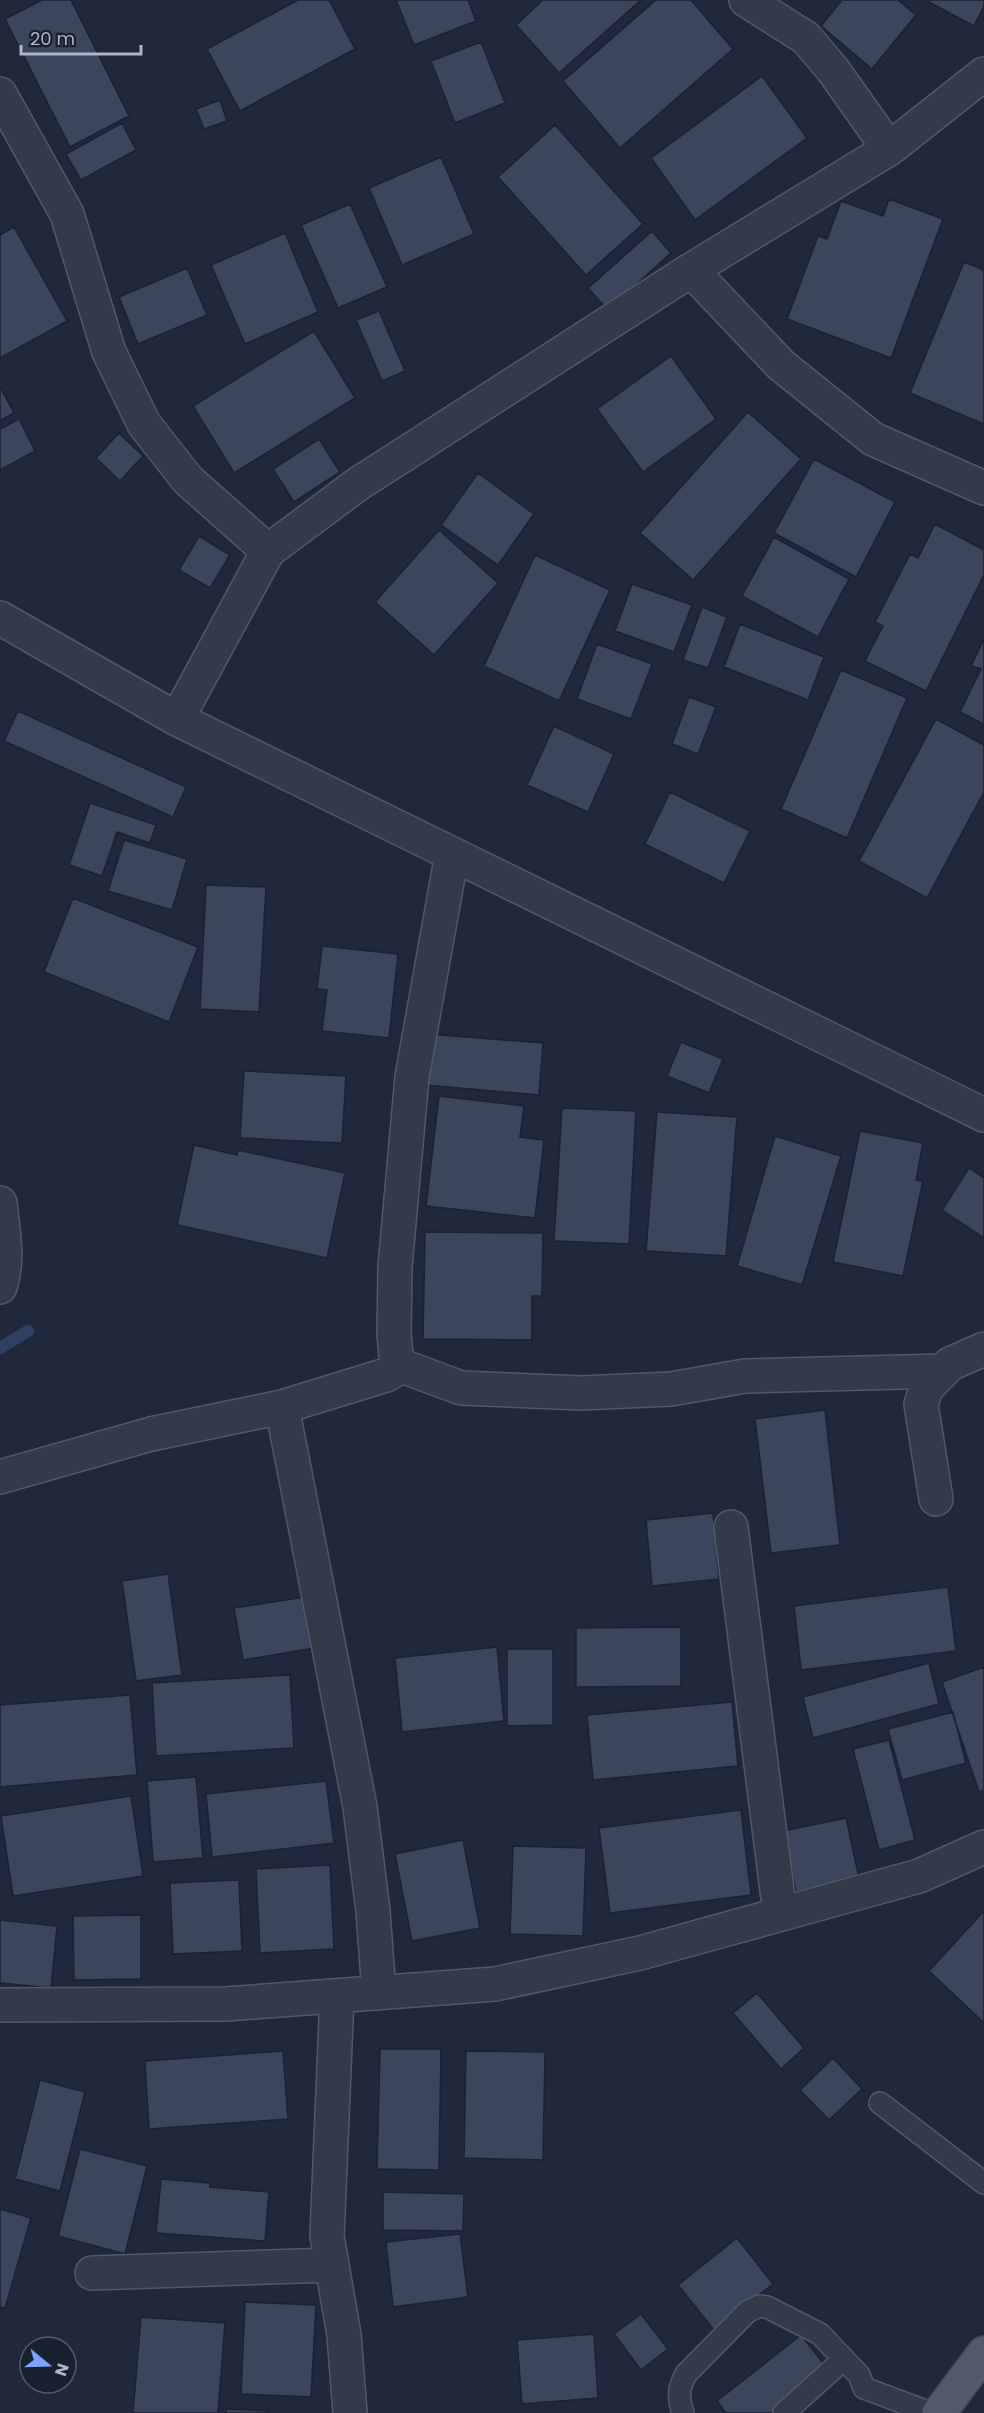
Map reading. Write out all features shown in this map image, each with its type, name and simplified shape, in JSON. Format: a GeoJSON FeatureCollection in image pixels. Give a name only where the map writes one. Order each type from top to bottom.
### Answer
{"type":"FeatureCollection","features":[{"type":"Feature","properties":{"kind":"main road"},"geometry":{"type":"LineString","coordinates":[[939,2413],[984,2353]]}},
{"type":"Feature","properties":{"kind":"street"},"geometry":{"type":"LineString","coordinates":[[746,0],[806,38],[833,70],[889,149]]}},
{"type":"Feature","properties":{"kind":"street"},"geometry":{"type":"LineString","coordinates":[[177,719],[267,551],[358,484],[691,270],[889,149],[984,74]]}},
{"type":"Feature","properties":{"kind":"street"},"geometry":{"type":"LineString","coordinates":[[0,94],[67,214],[110,352],[144,424],[188,480],[267,551]]}},
{"type":"Feature","properties":{"kind":"street"},"geometry":{"type":"LineString","coordinates":[[691,270],[781,365],[873,439],[984,488]]}},
{"type":"Feature","properties":{"kind":"street"},"geometry":{"type":"LineString","coordinates":[[0,618],[177,719],[984,1115]]}},
{"type":"Feature","properties":{"kind":"street"},"geometry":{"type":"LineString","coordinates":[[452,854],[412,1077],[396,1267],[394,1334],[396,1356],[402,1366],[462,1388],[581,1393],[671,1389],[745,1376],[943,1371]]}},
{"type":"Feature","properties":{"kind":"street"},"geometry":{"type":"LineString","coordinates":[[0,1203],[4,1243],[4,1274],[0,1287]]}},
{"type":"Feature","properties":{"kind":"street"},"geometry":{"type":"LineString","coordinates":[[936,1499],[921,1404],[927,1387],[950,1364],[984,1349]]}},
{"type":"Feature","properties":{"kind":"street"},"geometry":{"type":"LineString","coordinates":[[0,1477],[151,1434],[282,1407],[386,1376],[402,1366]]}},
{"type":"Feature","properties":{"kind":"street"},"geometry":{"type":"LineString","coordinates":[[282,1407],[360,1807],[373,1911],[379,1993]]}},
{"type":"Feature","properties":{"kind":"street"},"geometry":{"type":"LineString","coordinates":[[731,1527],[780,1914]]}},
{"type":"Feature","properties":{"kind":"street"},"geometry":{"type":"LineString","coordinates":[[0,2005],[225,2004],[495,1984],[640,1953],[919,1876],[984,1847]]}},
{"type":"Feature","properties":{"kind":"street"},"geometry":{"type":"LineString","coordinates":[[337,1996],[327,2236],[344,2335],[350,2413]]}},
{"type":"Feature","properties":{"kind":"street"},"geometry":{"type":"LineString","coordinates":[[92,2273],[332,2265]]}},
{"type":"Feature","properties":{"kind":"lane"},"geometry":{"type":"LineString","coordinates":[[880,2103],[984,2183]]}},
{"type":"Feature","properties":{"kind":"lane"},"geometry":{"type":"LineString","coordinates":[[683,2413],[679,2399],[680,2384],[686,2374],[747,2312],[759,2306],[767,2307],[820,2334],[859,2375],[864,2388],[931,2413]]}},
{"type":"Feature","properties":{"kind":"lane"},"geometry":{"type":"LineString","coordinates":[[784,2413],[843,2360]]}},
{"type":"Feature","properties":{"kind":"building"},"geometry":{"type":"Polygon","coordinates":[[[42,0],[71,0],[129,116],[70,147],[5,19],[42,0]]]}},
{"type":"Feature","properties":{"kind":"building"},"geometry":{"type":"Polygon","coordinates":[[[298,0],[329,0],[355,49],[240,111],[207,49],[298,0]]]}},
{"type":"Feature","properties":{"kind":"building"},"geometry":{"type":"Polygon","coordinates":[[[396,0],[468,0],[476,21],[414,45],[396,0]]]}},
{"type":"Feature","properties":{"kind":"building"},"geometry":{"type":"Polygon","coordinates":[[[543,0],[641,0],[559,73],[516,25],[543,0]]]}},
{"type":"Feature","properties":{"kind":"building"},"geometry":{"type":"Polygon","coordinates":[[[656,0],[691,0],[733,49],[620,148],[563,81],[656,0]]]}},
{"type":"Feature","properties":{"kind":"building"},"geometry":{"type":"Polygon","coordinates":[[[842,0],[898,0],[916,15],[872,69],[821,26],[842,0]]]}},
{"type":"Feature","properties":{"kind":"building"},"geometry":{"type":"Polygon","coordinates":[[[925,0],[984,0],[984,6],[974,26],[925,0]]]}},
{"type":"Feature","properties":{"kind":"building"},"geometry":{"type":"Polygon","coordinates":[[[481,42],[505,103],[455,123],[431,61],[481,42]]]}},
{"type":"Feature","properties":{"kind":"building"},"geometry":{"type":"Polygon","coordinates":[[[762,76],[807,138],[695,220],[651,158],[762,76]]]}},
{"type":"Feature","properties":{"kind":"building"},"geometry":{"type":"Polygon","coordinates":[[[220,100],[227,121],[204,129],[196,109],[220,100]]]}},
{"type":"Feature","properties":{"kind":"building"},"geometry":{"type":"Polygon","coordinates":[[[122,123],[136,150],[81,180],[66,154],[122,123]]]}},
{"type":"Feature","properties":{"kind":"building"},"geometry":{"type":"Polygon","coordinates":[[[555,125],[643,224],[586,275],[498,177],[555,125]]]}},
{"type":"Feature","properties":{"kind":"building"},"geometry":{"type":"Polygon","coordinates":[[[441,157],[474,234],[402,265],[369,188],[441,157]]]}},
{"type":"Feature","properties":{"kind":"building"},"geometry":{"type":"Polygon","coordinates":[[[889,199],[943,219],[891,358],[787,319],[818,236],[827,239],[841,201],[883,216],[889,199]]]}},
{"type":"Feature","properties":{"kind":"building"},"geometry":{"type":"Polygon","coordinates":[[[350,204],[387,287],[338,308],[301,225],[350,204]]]}},
{"type":"Feature","properties":{"kind":"building"},"geometry":{"type":"Polygon","coordinates":[[[14,227],[67,321],[0,358],[0,235],[14,227]]]}},
{"type":"Feature","properties":{"kind":"building"},"geometry":{"type":"Polygon","coordinates":[[[652,231],[671,253],[608,310],[588,288],[652,231]]]}},
{"type":"Feature","properties":{"kind":"building"},"geometry":{"type":"Polygon","coordinates":[[[285,233],[318,312],[245,344],[211,265],[285,233]]]}},
{"type":"Feature","properties":{"kind":"building"},"geometry":{"type":"Polygon","coordinates":[[[964,262],[984,270],[984,424],[910,393],[964,262]]]}},
{"type":"Feature","properties":{"kind":"building"},"geometry":{"type":"Polygon","coordinates":[[[187,268],[207,315],[138,344],[119,297],[187,268]]]}},
{"type":"Feature","properties":{"kind":"building"},"geometry":{"type":"Polygon","coordinates":[[[379,311],[405,371],[382,381],[356,320],[379,311]]]}},
{"type":"Feature","properties":{"kind":"building"},"geometry":{"type":"Polygon","coordinates":[[[314,331],[355,398],[234,473],[193,406],[314,331]]]}},
{"type":"Feature","properties":{"kind":"building"},"geometry":{"type":"Polygon","coordinates":[[[671,356],[716,419],[643,472],[597,409],[671,356]]]}},
{"type":"Feature","properties":{"kind":"building"},"geometry":{"type":"Polygon","coordinates":[[[0,387],[14,413],[0,420],[0,387]]]}},
{"type":"Feature","properties":{"kind":"building"},"geometry":{"type":"Polygon","coordinates":[[[748,412],[801,459],[693,580],[640,533],[748,412]]]}},
{"type":"Feature","properties":{"kind":"building"},"geometry":{"type":"Polygon","coordinates":[[[19,419],[35,451],[0,470],[0,429],[19,419]]]}},
{"type":"Feature","properties":{"kind":"building"},"geometry":{"type":"Polygon","coordinates":[[[119,433],[143,456],[120,481],[96,458],[119,433]]]}},
{"type":"Feature","properties":{"kind":"building"},"geometry":{"type":"Polygon","coordinates":[[[319,439],[340,472],[294,502],[273,469],[319,439]]]}},
{"type":"Feature","properties":{"kind":"building"},"geometry":{"type":"Polygon","coordinates":[[[814,459],[895,502],[856,577],[774,533],[814,459]]]}},
{"type":"Feature","properties":{"kind":"building"},"geometry":{"type":"Polygon","coordinates":[[[478,473],[534,514],[498,565],[441,525],[478,473]]]}},
{"type":"Feature","properties":{"kind":"building"},"geometry":{"type":"Polygon","coordinates":[[[935,524],[984,550],[984,575],[926,691],[865,661],[883,626],[875,622],[910,554],[918,558],[935,524]]]}},
{"type":"Feature","properties":{"kind":"building"},"geometry":{"type":"Polygon","coordinates":[[[439,530],[498,583],[434,655],[375,602],[439,530]]]}},
{"type":"Feature","properties":{"kind":"building"},"geometry":{"type":"Polygon","coordinates":[[[199,536],[230,555],[210,588],[179,570],[199,536]]]}},
{"type":"Feature","properties":{"kind":"building"},"geometry":{"type":"Polygon","coordinates":[[[774,537],[849,579],[818,637],[742,596],[774,537]]]}},
{"type":"Feature","properties":{"kind":"building"},"geometry":{"type":"Polygon","coordinates":[[[535,555],[610,590],[559,701],[484,666],[535,555]]]}},
{"type":"Feature","properties":{"kind":"building"},"geometry":{"type":"Polygon","coordinates":[[[632,584],[692,605],[674,652],[615,631],[632,584]]]}},
{"type":"Feature","properties":{"kind":"building"},"geometry":{"type":"Polygon","coordinates":[[[702,607],[727,617],[708,668],[683,660],[702,607]]]}},
{"type":"Feature","properties":{"kind":"building"},"geometry":{"type":"Polygon","coordinates":[[[740,624],[824,657],[808,700],[724,667],[740,624]]]}},
{"type":"Feature","properties":{"kind":"building"},"geometry":{"type":"Polygon","coordinates":[[[984,639],[984,724],[960,712],[981,669],[971,666],[984,639]]]}},
{"type":"Feature","properties":{"kind":"building"},"geometry":{"type":"Polygon","coordinates":[[[597,644],[652,664],[631,719],[577,699],[597,644]]]}},
{"type":"Feature","properties":{"kind":"building"},"geometry":{"type":"Polygon","coordinates":[[[841,670],[907,698],[847,838],[781,809],[841,670]]]}},
{"type":"Feature","properties":{"kind":"building"},"geometry":{"type":"Polygon","coordinates":[[[689,697],[716,707],[698,754],[672,744],[689,697]]]}},
{"type":"Feature","properties":{"kind":"building"},"geometry":{"type":"Polygon","coordinates":[[[18,711],[186,787],[173,817],[4,741],[18,711]]]}},
{"type":"Feature","properties":{"kind":"building"},"geometry":{"type":"Polygon","coordinates":[[[936,719],[984,745],[984,792],[927,898],[859,861],[936,719]]]}},
{"type":"Feature","properties":{"kind":"building"},"geometry":{"type":"Polygon","coordinates":[[[554,726],[614,754],[588,812],[527,785],[554,726]]]}},
{"type":"Feature","properties":{"kind":"building"},"geometry":{"type":"Polygon","coordinates":[[[670,792],[750,831],[724,883],[645,844],[670,792]]]}},
{"type":"Feature","properties":{"kind":"building"},"geometry":{"type":"Polygon","coordinates":[[[90,803],[156,825],[150,843],[117,832],[102,876],[69,865],[90,803]]]}},
{"type":"Feature","properties":{"kind":"building"},"geometry":{"type":"Polygon","coordinates":[[[124,840],[187,859],[172,910],[108,891],[124,840]]]}},
{"type":"Feature","properties":{"kind":"building"},"geometry":{"type":"Polygon","coordinates":[[[206,885],[266,887],[259,1012],[200,1009],[206,885]]]}},
{"type":"Feature","properties":{"kind":"building"},"geometry":{"type":"Polygon","coordinates":[[[73,898],[198,947],[169,1022],[44,972],[73,898]]]}},
{"type":"Feature","properties":{"kind":"building"},"geometry":{"type":"Polygon","coordinates":[[[322,946],[398,954],[389,1038],[322,1031],[327,990],[317,989],[322,946]]]}},
{"type":"Feature","properties":{"kind":"building"},"geometry":{"type":"Polygon","coordinates":[[[429,1034],[543,1043],[539,1095],[425,1085],[429,1034]]]}},
{"type":"Feature","properties":{"kind":"building"},"geometry":{"type":"Polygon","coordinates":[[[681,1042],[723,1059],[709,1093],[667,1076],[681,1042]]]}},
{"type":"Feature","properties":{"kind":"building"},"geometry":{"type":"Polygon","coordinates":[[[244,1071],[346,1076],[342,1143],[240,1138],[244,1071]]]}},
{"type":"Feature","properties":{"kind":"building"},"geometry":{"type":"Polygon","coordinates":[[[439,1096],[524,1106],[520,1137],[544,1140],[535,1218],[426,1206],[439,1096]]]}},
{"type":"Feature","properties":{"kind":"building"},"geometry":{"type":"Polygon","coordinates":[[[562,1108],[636,1111],[629,1244],[554,1241],[562,1108]]]}},
{"type":"Feature","properties":{"kind":"building"},"geometry":{"type":"Polygon","coordinates":[[[657,1112],[737,1117],[726,1256],[646,1251],[657,1112]]]}},
{"type":"Feature","properties":{"kind":"building"},"geometry":{"type":"Polygon","coordinates":[[[860,1131],[923,1143],[916,1180],[923,1181],[903,1276],[833,1262],[860,1131]]]}},
{"type":"Feature","properties":{"kind":"building"},"geometry":{"type":"Polygon","coordinates":[[[775,1136],[841,1156],[802,1285],[737,1266],[775,1136]]]}},
{"type":"Feature","properties":{"kind":"building"},"geometry":{"type":"Polygon","coordinates":[[[194,1145],[237,1155],[238,1150],[345,1173],[327,1258],[177,1225],[194,1145]]]}},
{"type":"Feature","properties":{"kind":"building"},"geometry":{"type":"Polygon","coordinates":[[[969,1168],[984,1178],[984,1238],[942,1210],[969,1168]]]}},
{"type":"Feature","properties":{"kind":"building"},"geometry":{"type":"Polygon","coordinates":[[[425,1232],[543,1233],[542,1296],[532,1296],[532,1340],[423,1339],[425,1232]]]}},
{"type":"Feature","properties":{"kind":"building"},"geometry":{"type":"Polygon","coordinates":[[[825,1410],[840,1545],[771,1553],[755,1419],[825,1410]]]}},
{"type":"Feature","properties":{"kind":"building"},"geometry":{"type":"Polygon","coordinates":[[[713,1513],[719,1579],[652,1586],[646,1520],[713,1513]]]}},
{"type":"Feature","properties":{"kind":"building"},"geometry":{"type":"Polygon","coordinates":[[[168,1574],[182,1675],[136,1681],[122,1581],[168,1574]]]}},
{"type":"Feature","properties":{"kind":"building"},"geometry":{"type":"Polygon","coordinates":[[[948,1587],[956,1651],[801,1670],[794,1606],[948,1587]]]}},
{"type":"Feature","properties":{"kind":"building"},"geometry":{"type":"Polygon","coordinates":[[[311,1596],[320,1647],[243,1660],[234,1608],[311,1596]]]}},
{"type":"Feature","properties":{"kind":"building"},"geometry":{"type":"Polygon","coordinates":[[[681,1627],[681,1686],[576,1687],[576,1628],[681,1627]]]}},
{"type":"Feature","properties":{"kind":"building"},"geometry":{"type":"Polygon","coordinates":[[[497,1647],[504,1721],[402,1732],[395,1658],[497,1647]]]}},
{"type":"Feature","properties":{"kind":"building"},"geometry":{"type":"Polygon","coordinates":[[[507,1649],[553,1649],[553,1725],[507,1726],[507,1649]]]}},
{"type":"Feature","properties":{"kind":"building"},"geometry":{"type":"Polygon","coordinates":[[[929,1663],[939,1704],[813,1738],[803,1697],[929,1663]]]}},
{"type":"Feature","properties":{"kind":"building"},"geometry":{"type":"Polygon","coordinates":[[[984,1667],[984,1790],[979,1792],[942,1682],[984,1667]]]}},
{"type":"Feature","properties":{"kind":"building"},"geometry":{"type":"Polygon","coordinates":[[[290,1675],[294,1748],[156,1756],[152,1683],[290,1675]]]}},
{"type":"Feature","properties":{"kind":"building"},"geometry":{"type":"Polygon","coordinates":[[[130,1695],[137,1775],[0,1787],[0,1705],[130,1695]]]}},
{"type":"Feature","properties":{"kind":"building"},"geometry":{"type":"Polygon","coordinates":[[[732,1702],[738,1766],[593,1780],[587,1715],[732,1702]]]}},
{"type":"Feature","properties":{"kind":"building"},"geometry":{"type":"Polygon","coordinates":[[[953,1712],[966,1763],[902,1780],[888,1729],[953,1712]]]}},
{"type":"Feature","properties":{"kind":"building"},"geometry":{"type":"Polygon","coordinates":[[[889,1740],[915,1840],[879,1850],[853,1749],[889,1740]]]}},
{"type":"Feature","properties":{"kind":"building"},"geometry":{"type":"Polygon","coordinates":[[[196,1777],[203,1858],[153,1862],[147,1781],[196,1777]]]}},
{"type":"Feature","properties":{"kind":"building"},"geometry":{"type":"Polygon","coordinates":[[[326,1781],[334,1843],[212,1857],[206,1794],[326,1781]]]}},
{"type":"Feature","properties":{"kind":"building"},"geometry":{"type":"Polygon","coordinates":[[[131,1796],[143,1876],[13,1896],[1,1816],[131,1796]]]}},
{"type":"Feature","properties":{"kind":"building"},"geometry":{"type":"Polygon","coordinates":[[[741,1810],[751,1895],[610,1913],[599,1828],[741,1810]]]}},
{"type":"Feature","properties":{"kind":"building"},"geometry":{"type":"Polygon","coordinates":[[[846,1818],[859,1878],[796,1892],[783,1831],[846,1818]]]}},
{"type":"Feature","properties":{"kind":"building"},"geometry":{"type":"Polygon","coordinates":[[[463,1840],[480,1928],[412,1941],[395,1854],[463,1840]]]}},
{"type":"Feature","properties":{"kind":"building"},"geometry":{"type":"Polygon","coordinates":[[[513,1846],[586,1848],[583,1936],[510,1934],[513,1846]]]}},
{"type":"Feature","properties":{"kind":"building"},"geometry":{"type":"Polygon","coordinates":[[[330,1865],[334,1949],[260,1953],[256,1869],[330,1865]]]}},
{"type":"Feature","properties":{"kind":"building"},"geometry":{"type":"Polygon","coordinates":[[[239,1880],[242,1951],[173,1954],[170,1883],[239,1880]]]}},
{"type":"Feature","properties":{"kind":"building"},"geometry":{"type":"Polygon","coordinates":[[[984,1911],[984,2023],[929,1971],[984,1911]]]}},
{"type":"Feature","properties":{"kind":"building"},"geometry":{"type":"Polygon","coordinates":[[[141,1915],[141,1979],[74,1980],[73,1916],[141,1915]]]}},
{"type":"Feature","properties":{"kind":"building"},"geometry":{"type":"Polygon","coordinates":[[[0,1920],[57,1926],[51,1988],[0,1983],[0,1920]]]}},
{"type":"Feature","properties":{"kind":"building"},"geometry":{"type":"Polygon","coordinates":[[[757,1993],[804,2048],[781,2069],[733,2013],[757,1993]]]}},
{"type":"Feature","properties":{"kind":"building"},"geometry":{"type":"Polygon","coordinates":[[[380,2049],[441,2049],[439,2170],[377,2169],[380,2049]]]}},
{"type":"Feature","properties":{"kind":"building"},"geometry":{"type":"Polygon","coordinates":[[[283,2051],[288,2119],[149,2129],[145,2061],[283,2051]]]}},
{"type":"Feature","properties":{"kind":"building"},"geometry":{"type":"Polygon","coordinates":[[[466,2051],[545,2052],[543,2160],[464,2158],[466,2051]]]}},
{"type":"Feature","properties":{"kind":"building"},"geometry":{"type":"Polygon","coordinates":[[[833,2058],[862,2089],[829,2120],[800,2090],[833,2058]]]}},
{"type":"Feature","properties":{"kind":"building"},"geometry":{"type":"Polygon","coordinates":[[[40,2080],[85,2092],[60,2191],[15,2179],[40,2080]]]}},
{"type":"Feature","properties":{"kind":"building"},"geometry":{"type":"Polygon","coordinates":[[[80,2149],[147,2166],[125,2254],[58,2236],[80,2149]]]}},
{"type":"Feature","properties":{"kind":"building"},"geometry":{"type":"Polygon","coordinates":[[[161,2179],[210,2183],[210,2187],[269,2192],[265,2241],[156,2233],[161,2179]]]}},
{"type":"Feature","properties":{"kind":"building"},"geometry":{"type":"Polygon","coordinates":[[[383,2192],[464,2194],[463,2231],[383,2230],[383,2192]]]}},
{"type":"Feature","properties":{"kind":"building"},"geometry":{"type":"Polygon","coordinates":[[[0,2209],[31,2218],[5,2308],[0,2307],[0,2209]]]}},
{"type":"Feature","properties":{"kind":"building"},"geometry":{"type":"Polygon","coordinates":[[[460,2234],[468,2297],[393,2307],[386,2242],[460,2234]]]}},
{"type":"Feature","properties":{"kind":"building"},"geometry":{"type":"Polygon","coordinates":[[[737,2238],[773,2284],[714,2330],[678,2285],[737,2238]]]}},
{"type":"Feature","properties":{"kind":"building"},"geometry":{"type":"Polygon","coordinates":[[[245,2302],[316,2305],[311,2397],[241,2394],[245,2302]]]}},
{"type":"Feature","properties":{"kind":"building"},"geometry":{"type":"Polygon","coordinates":[[[641,2314],[668,2349],[641,2370],[614,2334],[641,2314]]]}},
{"type":"Feature","properties":{"kind":"building"},"geometry":{"type":"Polygon","coordinates":[[[141,2317],[225,2323],[218,2413],[133,2413],[141,2317]]]}},
{"type":"Feature","properties":{"kind":"building"},"geometry":{"type":"Polygon","coordinates":[[[594,2334],[598,2398],[522,2404],[517,2340],[594,2334]]]}},
{"type":"Feature","properties":{"kind":"building"},"geometry":{"type":"Polygon","coordinates":[[[801,2335],[828,2369],[772,2413],[726,2413],[717,2401],[801,2335]]]}},
{"type":"Feature","properties":{"kind":"building"},"geometry":{"type":"Polygon","coordinates":[[[226,2409],[268,2411],[267,2413],[226,2413],[226,2409]]]}},
{"type":"Feature","properties":{"kind":"waterway"},"geometry":{"type":"LineString","coordinates":[[0,1348],[28,1331]]}}]}
